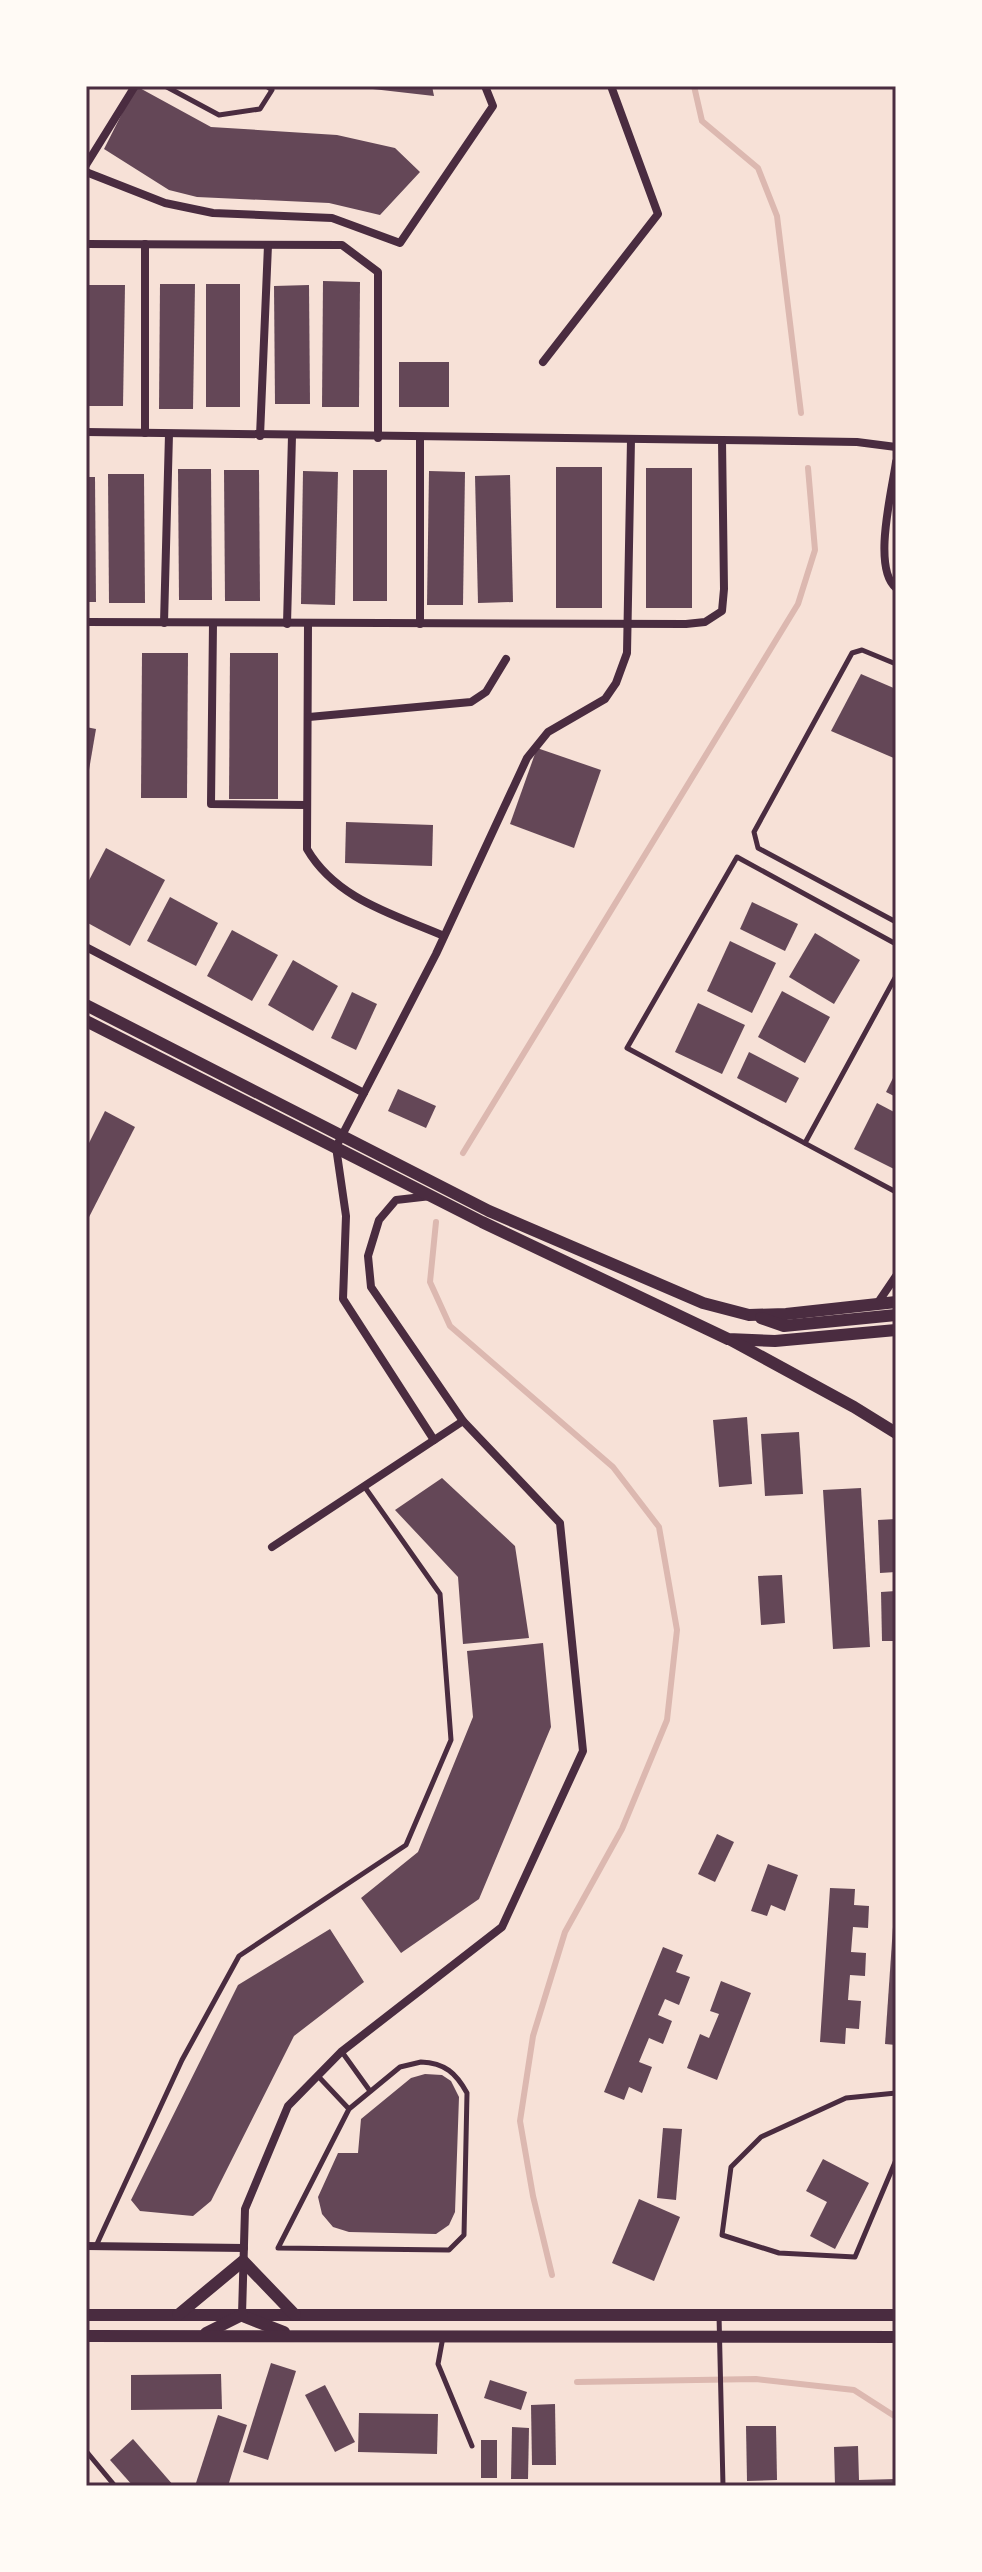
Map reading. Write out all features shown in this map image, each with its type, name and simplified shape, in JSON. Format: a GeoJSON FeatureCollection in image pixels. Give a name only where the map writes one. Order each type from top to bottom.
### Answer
{"type":"FeatureCollection","features":[{"type":"Feature","properties":{"kind":"street"},"geometry":{"type":"LineString","coordinates":[[86,165],[135,86]]}},
{"type":"Feature","properties":{"kind":"street"},"geometry":{"type":"LineString","coordinates":[[86,172],[165,203],[213,213],[332,218],[400,243],[493,106],[485,86]]}},
{"type":"Feature","properties":{"kind":"street"},"geometry":{"type":"LineString","coordinates":[[543,362],[658,214],[611,86]]}},
{"type":"Feature","properties":{"kind":"street"},"geometry":{"type":"LineString","coordinates":[[86,244],[342,245],[378,272],[378,438]]}},
{"type":"Feature","properties":{"kind":"street"},"geometry":{"type":"LineString","coordinates":[[145,244],[145,433]]}},
{"type":"Feature","properties":{"kind":"street"},"geometry":{"type":"LineString","coordinates":[[260,436],[268,245]]}},
{"type":"Feature","properties":{"kind":"street"},"geometry":{"type":"LineString","coordinates":[[86,432],[857,442],[896,447]]}},
{"type":"Feature","properties":{"kind":"street"},"geometry":{"type":"LineString","coordinates":[[164,623],[169,434]]}},
{"type":"Feature","properties":{"kind":"street"},"geometry":{"type":"LineString","coordinates":[[287,624],[292,436]]}},
{"type":"Feature","properties":{"kind":"street"},"geometry":{"type":"LineString","coordinates":[[420,438],[420,624]]}},
{"type":"Feature","properties":{"kind":"street"},"geometry":{"type":"LineString","coordinates":[[434,1440],[343,1299],[346,1216],[340,1141],[537,743],[605,699],[616,683],[627,653],[631,439]]}},
{"type":"Feature","properties":{"kind":"street"},"geometry":{"type":"LineString","coordinates":[[86,622],[705,622],[722,611],[722,440]]}},
{"type":"Feature","properties":{"kind":"street"},"geometry":{"type":"LineString","coordinates":[[896,462],[883,561],[889,582],[896,588]]}},
{"type":"Feature","properties":{"kind":"street"},"geometry":{"type":"LineString","coordinates":[[213,623],[211,804],[307,805]]}},
{"type":"Feature","properties":{"kind":"street"},"geometry":{"type":"LineString","coordinates":[[308,624],[307,849],[321,874],[351,895],[444,936]]}},
{"type":"Feature","properties":{"kind":"street"},"geometry":{"type":"LineString","coordinates":[[309,717],[471,702],[486,692],[506,659]]}},
{"type":"Feature","properties":{"kind":"street"},"geometry":{"type":"LineString","coordinates":[[86,947],[364,1093]]}},
{"type":"Feature","properties":{"kind":"street"},"geometry":{"type":"LineString","coordinates":[[86,1005],[340,1141],[432,1196],[728,1339],[896,1433]]}},
{"type":"Feature","properties":{"kind":"street"},"geometry":{"type":"LineString","coordinates":[[86,1021],[489,1211],[703,1303],[784,1326],[896,1315]]}},
{"type":"Feature","properties":{"kind":"street"},"geometry":{"type":"LineString","coordinates":[[242,2315],[245,2209],[288,2106],[341,2052],[502,1927],[583,1751],[560,1523],[463,1421],[371,1287],[368,1256],[379,1220],[396,1200],[432,1196]]}},
{"type":"Feature","properties":{"kind":"street"},"geometry":{"type":"LineString","coordinates":[[877,1304],[896,1276]]}},
{"type":"Feature","properties":{"kind":"street"},"geometry":{"type":"LineString","coordinates":[[747,1314],[786,1314],[896,1302]]}},
{"type":"Feature","properties":{"kind":"street"},"geometry":{"type":"LineString","coordinates":[[728,1339],[775,1341],[896,1330]]}},
{"type":"Feature","properties":{"kind":"street"},"geometry":{"type":"LineString","coordinates":[[272,1547],[463,1421]]}},
{"type":"Feature","properties":{"kind":"street"},"geometry":{"type":"LineString","coordinates":[[91,2246],[243,2255],[295,2315]]}},
{"type":"Feature","properties":{"kind":"street"},"geometry":{"type":"LineString","coordinates":[[178,2315],[243,2255]]}},
{"type":"Feature","properties":{"kind":"street"},"geometry":{"type":"LineString","coordinates":[[86,2315],[893,2314]]}},
{"type":"Feature","properties":{"kind":"street"},"geometry":{"type":"LineString","coordinates":[[196,2336],[230,2324],[242,2315]]}},
{"type":"Feature","properties":{"kind":"street"},"geometry":{"type":"LineString","coordinates":[[242,2315],[257,2325],[301,2336]]}},
{"type":"Feature","properties":{"kind":"street"},"geometry":{"type":"LineString","coordinates":[[86,2336],[720,2340],[896,2337]]}},
{"type":"Feature","properties":{"kind":"lane"},"geometry":{"type":"LineString","coordinates":[[165,86],[219,115],[260,109],[272,90],[266,86]]}},
{"type":"Feature","properties":{"kind":"lane"},"geometry":{"type":"LineString","coordinates":[[896,664],[862,650],[852,653],[754,832],[758,848],[896,922]]}},
{"type":"Feature","properties":{"kind":"lane"},"geometry":{"type":"LineString","coordinates":[[896,944],[737,857],[627,1048],[896,1192]]}},
{"type":"Feature","properties":{"kind":"lane"},"geometry":{"type":"LineString","coordinates":[[805,1143],[896,976]]}},
{"type":"Feature","properties":{"kind":"lane"},"geometry":{"type":"LineString","coordinates":[[91,2246],[182,2060],[239,1956],[406,1845],[451,1740],[440,1594],[364,1486]]}},
{"type":"Feature","properties":{"kind":"lane"},"geometry":{"type":"LineString","coordinates":[[341,2052],[370,2091]]}},
{"type":"Feature","properties":{"kind":"lane"},"geometry":{"type":"LineString","coordinates":[[421,2062],[440,2063],[458,2077],[467,2093],[464,2235],[449,2250],[278,2248],[349,2109],[400,2067],[421,2062]]}},
{"type":"Feature","properties":{"kind":"lane"},"geometry":{"type":"LineString","coordinates":[[317,2074],[349,2109]]}},
{"type":"Feature","properties":{"kind":"lane"},"geometry":{"type":"LineString","coordinates":[[896,2093],[846,2098],[761,2137],[731,2167],[722,2235],[779,2253],[855,2257],[896,2160]]}},
{"type":"Feature","properties":{"kind":"lane"},"geometry":{"type":"LineString","coordinates":[[719,2315],[723,2486]]}},
{"type":"Feature","properties":{"kind":"lane"},"geometry":{"type":"LineString","coordinates":[[443,2336],[438,2364],[472,2446]]}},
{"type":"Feature","properties":{"kind":"lane"},"geometry":{"type":"LineString","coordinates":[[86,2451],[115,2486]]}},
{"type":"Feature","properties":{"kind":"building"},"geometry":{"type":"Polygon","coordinates":[[[136,86],[211,127],[337,135],[395,148],[420,172],[380,215],[329,203],[197,197],[169,190],[104,149],[136,86]]]}},
{"type":"Feature","properties":{"kind":"building"},"geometry":{"type":"Polygon","coordinates":[[[432,86],[434,96],[364,88],[432,86]]]}},
{"type":"Feature","properties":{"kind":"building"},"geometry":{"type":"Polygon","coordinates":[[[323,281],[360,282],[359,407],[322,407],[323,281]]]}},
{"type":"Feature","properties":{"kind":"building"},"geometry":{"type":"Polygon","coordinates":[[[160,284],[195,284],[193,409],[159,409],[160,284]]]}},
{"type":"Feature","properties":{"kind":"building"},"geometry":{"type":"Polygon","coordinates":[[[206,284],[240,284],[240,407],[206,407],[206,284]]]}},
{"type":"Feature","properties":{"kind":"building"},"geometry":{"type":"Polygon","coordinates":[[[86,285],[125,285],[123,406],[86,406],[86,285]]]}},
{"type":"Feature","properties":{"kind":"building"},"geometry":{"type":"Polygon","coordinates":[[[309,285],[310,404],[275,404],[274,286],[309,285]]]}},
{"type":"Feature","properties":{"kind":"building"},"geometry":{"type":"Polygon","coordinates":[[[399,362],[449,362],[449,407],[399,407],[399,362]]]}},
{"type":"Feature","properties":{"kind":"building"},"geometry":{"type":"Polygon","coordinates":[[[556,467],[602,467],[602,608],[556,608],[556,467]]]}},
{"type":"Feature","properties":{"kind":"building"},"geometry":{"type":"Polygon","coordinates":[[[646,468],[692,468],[692,608],[646,608],[646,468]]]}},
{"type":"Feature","properties":{"kind":"building"},"geometry":{"type":"Polygon","coordinates":[[[178,469],[211,469],[212,600],[179,600],[178,469]]]}},
{"type":"Feature","properties":{"kind":"building"},"geometry":{"type":"Polygon","coordinates":[[[224,470],[259,470],[260,601],[225,601],[224,470]]]}},
{"type":"Feature","properties":{"kind":"building"},"geometry":{"type":"Polygon","coordinates":[[[353,470],[387,470],[387,601],[353,601],[353,470]]]}},
{"type":"Feature","properties":{"kind":"building"},"geometry":{"type":"Polygon","coordinates":[[[303,471],[338,472],[335,605],[301,604],[303,471]]]}},
{"type":"Feature","properties":{"kind":"building"},"geometry":{"type":"Polygon","coordinates":[[[429,471],[465,472],[463,605],[427,605],[429,471]]]}},
{"type":"Feature","properties":{"kind":"building"},"geometry":{"type":"Polygon","coordinates":[[[108,474],[144,474],[145,603],[109,603],[108,474]]]}},
{"type":"Feature","properties":{"kind":"building"},"geometry":{"type":"Polygon","coordinates":[[[510,475],[513,602],[478,603],[475,476],[510,475]]]}},
{"type":"Feature","properties":{"kind":"building"},"geometry":{"type":"Polygon","coordinates":[[[86,477],[95,477],[96,602],[86,602],[86,477]]]}},
{"type":"Feature","properties":{"kind":"building"},"geometry":{"type":"Polygon","coordinates":[[[142,653],[188,653],[187,798],[141,798],[142,653]]]}},
{"type":"Feature","properties":{"kind":"building"},"geometry":{"type":"Polygon","coordinates":[[[230,653],[278,653],[278,799],[229,799],[230,653]]]}},
{"type":"Feature","properties":{"kind":"building"},"geometry":{"type":"Polygon","coordinates":[[[861,674],[896,689],[896,759],[831,731],[861,674]]]}},
{"type":"Feature","properties":{"kind":"building"},"geometry":{"type":"Polygon","coordinates":[[[86,727],[96,729],[89,770],[86,770],[86,727]]]}},
{"type":"Feature","properties":{"kind":"building"},"geometry":{"type":"Polygon","coordinates":[[[537,748],[601,770],[574,848],[510,824],[537,748]]]}},
{"type":"Feature","properties":{"kind":"building"},"geometry":{"type":"Polygon","coordinates":[[[346,822],[433,825],[432,866],[345,863],[346,822]]]}},
{"type":"Feature","properties":{"kind":"building"},"geometry":{"type":"Polygon","coordinates":[[[106,848],[165,880],[130,946],[86,922],[86,886],[106,848]]]}},
{"type":"Feature","properties":{"kind":"building"},"geometry":{"type":"Polygon","coordinates":[[[170,897],[218,923],[196,966],[147,941],[170,897]]]}},
{"type":"Feature","properties":{"kind":"building"},"geometry":{"type":"Polygon","coordinates":[[[752,902],[798,924],[785,951],[740,929],[752,902]]]}},
{"type":"Feature","properties":{"kind":"building"},"geometry":{"type":"Polygon","coordinates":[[[232,930],[278,955],[252,1001],[207,976],[232,930]]]}},
{"type":"Feature","properties":{"kind":"building"},"geometry":{"type":"Polygon","coordinates":[[[815,933],[860,960],[834,1004],[789,977],[815,933]]]}},
{"type":"Feature","properties":{"kind":"building"},"geometry":{"type":"Polygon","coordinates":[[[730,941],[776,963],[752,1013],[707,991],[730,941]]]}},
{"type":"Feature","properties":{"kind":"building"},"geometry":{"type":"Polygon","coordinates":[[[293,960],[338,986],[313,1031],[268,1005],[293,960]]]}},
{"type":"Feature","properties":{"kind":"building"},"geometry":{"type":"Polygon","coordinates":[[[782,991],[830,1017],[805,1063],[758,1037],[782,991]]]}},
{"type":"Feature","properties":{"kind":"building"},"geometry":{"type":"Polygon","coordinates":[[[352,992],[377,1004],[356,1050],[331,1038],[352,992]]]}},
{"type":"Feature","properties":{"kind":"building"},"geometry":{"type":"Polygon","coordinates":[[[698,1003],[745,1025],[722,1074],[675,1052],[698,1003]]]}},
{"type":"Feature","properties":{"kind":"building"},"geometry":{"type":"Polygon","coordinates":[[[749,1052],[799,1078],[786,1103],[737,1078],[749,1052]]]}},
{"type":"Feature","properties":{"kind":"building"},"geometry":{"type":"Polygon","coordinates":[[[896,1072],[896,1097],[886,1092],[896,1072]]]}},
{"type":"Feature","properties":{"kind":"building"},"geometry":{"type":"Polygon","coordinates":[[[398,1089],[436,1106],[426,1128],[388,1111],[398,1089]]]}},
{"type":"Feature","properties":{"kind":"building"},"geometry":{"type":"Polygon","coordinates":[[[877,1103],[896,1113],[896,1170],[854,1149],[877,1103]]]}},
{"type":"Feature","properties":{"kind":"building"},"geometry":{"type":"Polygon","coordinates":[[[105,1111],[135,1127],[86,1223],[86,1149],[105,1111]]]}},
{"type":"Feature","properties":{"kind":"building"},"geometry":{"type":"Polygon","coordinates":[[[747,1417],[752,1484],[719,1487],[713,1420],[747,1417]]]}},
{"type":"Feature","properties":{"kind":"building"},"geometry":{"type":"Polygon","coordinates":[[[799,1432],[803,1494],[765,1496],[761,1434],[799,1432]]]}},
{"type":"Feature","properties":{"kind":"building"},"geometry":{"type":"Polygon","coordinates":[[[442,1478],[515,1546],[529,1638],[463,1644],[458,1577],[395,1510],[442,1478]]]}},
{"type":"Feature","properties":{"kind":"building"},"geometry":{"type":"Polygon","coordinates":[[[861,1488],[870,1647],[833,1649],[823,1490],[861,1488]]]}},
{"type":"Feature","properties":{"kind":"building"},"geometry":{"type":"Polygon","coordinates":[[[896,1519],[896,1572],[880,1573],[878,1520],[896,1519]]]}},
{"type":"Feature","properties":{"kind":"building"},"geometry":{"type":"Polygon","coordinates":[[[782,1575],[785,1623],[761,1625],[758,1576],[782,1575]]]}},
{"type":"Feature","properties":{"kind":"building"},"geometry":{"type":"Polygon","coordinates":[[[896,1591],[896,1641],[882,1641],[881,1592],[896,1591]]]}},
{"type":"Feature","properties":{"kind":"building"},"geometry":{"type":"Polygon","coordinates":[[[543,1643],[551,1727],[479,1899],[401,1953],[361,1898],[418,1852],[473,1717],[467,1651],[543,1643]]]}},
{"type":"Feature","properties":{"kind":"building"},"geometry":{"type":"Polygon","coordinates":[[[717,1834],[734,1842],[715,1882],[698,1874],[717,1834]]]}},
{"type":"Feature","properties":{"kind":"building"},"geometry":{"type":"Polygon","coordinates":[[[768,1864],[798,1875],[785,1911],[771,1905],[767,1916],[751,1911],[768,1864]]]}},
{"type":"Feature","properties":{"kind":"building"},"geometry":{"type":"Polygon","coordinates":[[[830,1888],[855,1889],[854,1905],[869,1906],[868,1928],[853,1927],[851,1952],[866,1953],[865,1976],[850,1975],[848,2000],[861,2001],[859,2029],[846,2028],[845,2044],[820,2042],[830,1888]]]}},
{"type":"Feature","properties":{"kind":"building"},"geometry":{"type":"Polygon","coordinates":[[[896,1913],[896,2045],[885,2044],[896,1913]]]}},
{"type":"Feature","properties":{"kind":"building"},"geometry":{"type":"Polygon","coordinates":[[[330,1929],[364,1982],[294,2036],[211,2201],[193,2216],[140,2211],[131,2200],[238,1985],[330,1929]]]}},
{"type":"Feature","properties":{"kind":"building"},"geometry":{"type":"Polygon","coordinates":[[[663,1947],[683,1955],[676,1972],[690,1977],[679,2005],[665,1999],[658,2015],[672,2021],[663,2044],[649,2038],[639,2062],[652,2067],[642,2093],[629,2087],[624,2100],[604,2092],[663,1947]]]}},
{"type":"Feature","properties":{"kind":"building"},"geometry":{"type":"Polygon","coordinates":[[[721,1981],[751,1993],[717,2080],[687,2068],[700,2034],[709,2038],[719,2014],[710,2011],[721,1981]]]}},
{"type":"Feature","properties":{"kind":"building"},"geometry":{"type":"Polygon","coordinates":[[[425,2074],[442,2075],[451,2081],[459,2097],[455,2212],[449,2225],[436,2234],[349,2232],[333,2227],[322,2214],[318,2197],[338,2153],[358,2153],[361,2119],[411,2078],[425,2074]]]}},
{"type":"Feature","properties":{"kind":"building"},"geometry":{"type":"Polygon","coordinates":[[[663,2128],[682,2129],[676,2200],[657,2198],[663,2128]]]}},
{"type":"Feature","properties":{"kind":"building"},"geometry":{"type":"Polygon","coordinates":[[[823,2159],[869,2183],[835,2249],[810,2236],[827,2202],[806,2191],[823,2159]]]}},
{"type":"Feature","properties":{"kind":"building"},"geometry":{"type":"Polygon","coordinates":[[[639,2199],[680,2217],[654,2281],[612,2263],[639,2199]]]}},
{"type":"Feature","properties":{"kind":"building"},"geometry":{"type":"Polygon","coordinates":[[[271,2363],[296,2371],[268,2460],[243,2452],[271,2363]]]}},
{"type":"Feature","properties":{"kind":"building"},"geometry":{"type":"Polygon","coordinates":[[[221,2374],[222,2409],[131,2410],[131,2375],[221,2374]]]}},
{"type":"Feature","properties":{"kind":"building"},"geometry":{"type":"Polygon","coordinates":[[[490,2380],[527,2392],[521,2410],[484,2398],[490,2380]]]}},
{"type":"Feature","properties":{"kind":"building"},"geometry":{"type":"Polygon","coordinates":[[[325,2385],[355,2442],[335,2452],[305,2395],[325,2385]]]}},
{"type":"Feature","properties":{"kind":"building"},"geometry":{"type":"Polygon","coordinates":[[[555,2404],[556,2465],[532,2465],[531,2405],[555,2404]]]}},
{"type":"Feature","properties":{"kind":"building"},"geometry":{"type":"Polygon","coordinates":[[[359,2413],[438,2414],[437,2454],[358,2452],[359,2413]]]}},
{"type":"Feature","properties":{"kind":"building"},"geometry":{"type":"Polygon","coordinates":[[[218,2415],[247,2425],[228,2486],[195,2486],[218,2415]]]}},
{"type":"Feature","properties":{"kind":"building"},"geometry":{"type":"Polygon","coordinates":[[[746,2426],[776,2426],[777,2480],[747,2481],[746,2426]]]}},
{"type":"Feature","properties":{"kind":"building"},"geometry":{"type":"Polygon","coordinates":[[[512,2427],[529,2428],[528,2479],[511,2479],[512,2427]]]}},
{"type":"Feature","properties":{"kind":"building"},"geometry":{"type":"Polygon","coordinates":[[[133,2439],[174,2486],[133,2486],[110,2460],[133,2439]]]}},
{"type":"Feature","properties":{"kind":"building"},"geometry":{"type":"Polygon","coordinates":[[[481,2440],[497,2440],[497,2478],[481,2478],[481,2440]]]}},
{"type":"Feature","properties":{"kind":"building"},"geometry":{"type":"Polygon","coordinates":[[[858,2446],[859,2480],[896,2479],[896,2486],[835,2486],[834,2447],[858,2446]]]}},
{"type":"Feature","properties":{"kind":"waterway"},"geometry":{"type":"LineString","coordinates":[[694,86],[702,121],[758,168],[777,216],[801,413]]}},
{"type":"Feature","properties":{"kind":"waterway"},"geometry":{"type":"LineString","coordinates":[[463,1153],[798,604],[815,550],[808,468]]}},
{"type":"Feature","properties":{"kind":"waterway"},"geometry":{"type":"LineString","coordinates":[[436,1222],[430,1282],[450,1326],[613,1467],[659,1527],[677,1630],[667,1720],[622,1829],[565,1932],[533,2036],[520,2121],[533,2196],[552,2275]]}},
{"type":"Feature","properties":{"kind":"waterway"},"geometry":{"type":"LineString","coordinates":[[577,2382],[756,2379],[854,2390],[896,2417]]}}]}
